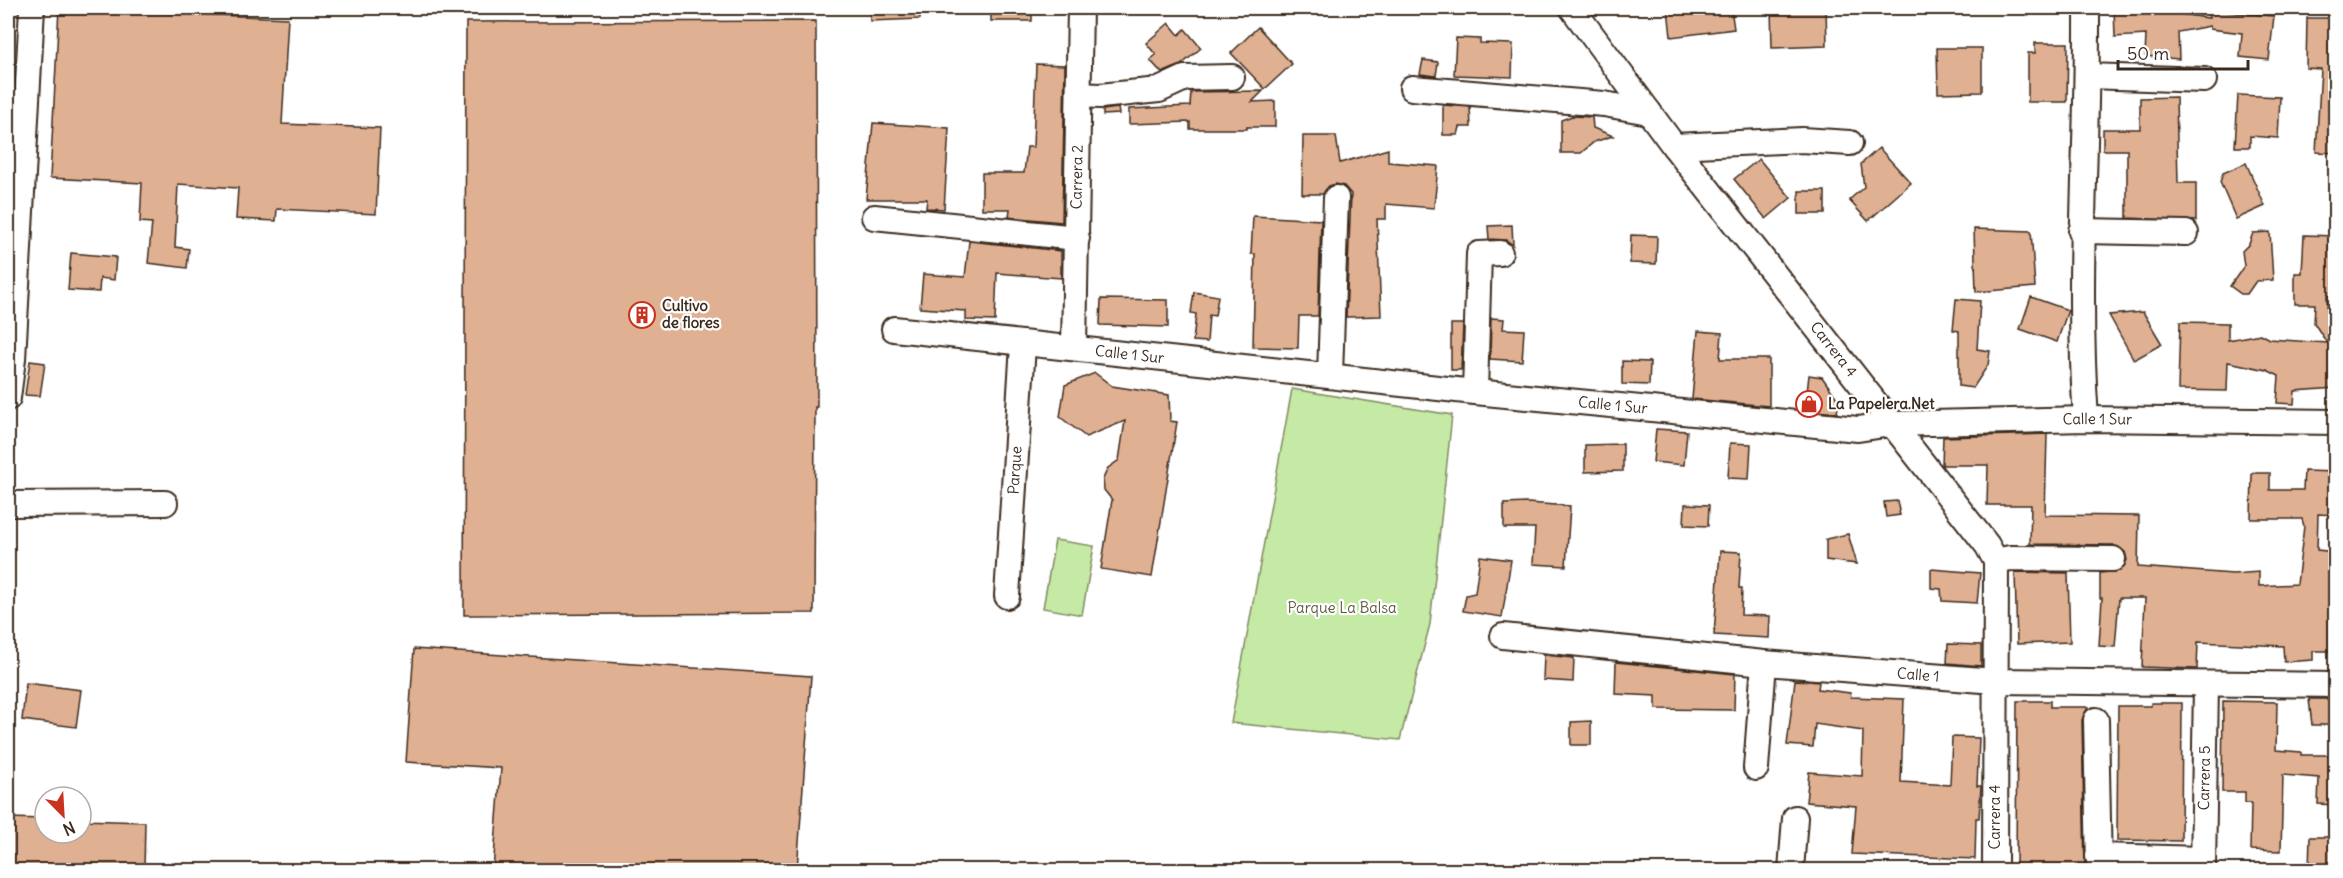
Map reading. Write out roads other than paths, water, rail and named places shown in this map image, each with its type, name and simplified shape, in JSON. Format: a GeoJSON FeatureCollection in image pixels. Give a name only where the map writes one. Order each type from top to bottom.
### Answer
{"type":"FeatureCollection","features":[{"type":"Feature","properties":{"kind":"street"},"geometry":{"type":"LineString","coordinates":[[8,398],[13,359],[15,148],[32,8]]}},
{"type":"Feature","properties":{"kind":"street","name":"Carrera 2"},"geometry":{"type":"LineString","coordinates":[[1074,348],[1080,8]]}},
{"type":"Feature","properties":{"kind":"street","name":"Carrera 4"},"geometry":{"type":"LineString","coordinates":[[1572,8],[1674,146],[1987,546],[1995,561],[1995,870]]}},
{"type":"Feature","properties":{"kind":"street"},"geometry":{"type":"LineString","coordinates":[[2086,418],[2082,231],[2088,76],[2087,8]]}},
{"type":"Feature","properties":{"kind":"street"},"geometry":{"type":"LineString","coordinates":[[2088,76],[2204,80]]}},
{"type":"Feature","properties":{"kind":"street"},"geometry":{"type":"LineString","coordinates":[[1079,95],[1100,96],[1159,90],[1185,78],[1232,77]]}},
{"type":"Feature","properties":{"kind":"street"},"geometry":{"type":"LineString","coordinates":[[1412,88],[1604,104],[1650,112]]}},
{"type":"Feature","properties":{"kind":"street"},"geometry":{"type":"LineString","coordinates":[[1674,146],[1802,140],[1850,143]]}},
{"type":"Feature","properties":{"kind":"street"},"geometry":{"type":"LineString","coordinates":[[1330,375],[1336,198]]}},
{"type":"Feature","properties":{"kind":"street"},"geometry":{"type":"LineString","coordinates":[[874,217],[1077,238]]}},
{"type":"Feature","properties":{"kind":"street"},"geometry":{"type":"LineString","coordinates":[[2082,231],[2186,233]]}},
{"type":"Feature","properties":{"kind":"street"},"geometry":{"type":"LineString","coordinates":[[1475,392],[1479,254],[1500,253]]}},
{"type":"Feature","properties":{"kind":"street","name":"Calle 1 Sur"},"geometry":{"type":"LineString","coordinates":[[894,329],[1023,345],[1074,348],[1475,392],[1858,429],[1892,424],[2086,418],[2336,422]]}},
{"type":"Feature","properties":{"kind":"street","name":"Parque"},"geometry":{"type":"LineString","coordinates":[[1007,596],[1023,345]]}},
{"type":"Feature","properties":{"kind":"street"},"geometry":{"type":"LineString","coordinates":[[8,504],[165,503]]}},
{"type":"Feature","properties":{"kind":"street"},"geometry":{"type":"LineString","coordinates":[[1995,561],[2010,558],[2113,559]]}},
{"type":"Feature","properties":{"kind":"street","name":"Calle 1"},"geometry":{"type":"LineString","coordinates":[[1503,636],[1764,663],[1995,681],[2336,685]]}},
{"type":"Feature","properties":{"kind":"street"},"geometry":{"type":"LineString","coordinates":[[1756,768],[1764,663]]}},
{"type":"Feature","properties":{"kind":"street","name":"Carrera 5"},"geometry":{"type":"LineString","coordinates":[[2203,865],[2206,685]]}},
{"type":"Feature","properties":{"kind":"street"},"geometry":{"type":"LineString","coordinates":[[2096,720],[2098,863],[2203,865]]}},
{"type":"Feature","properties":{"kind":"street"},"geometry":{"type":"LineString","coordinates":[[1791,870],[1794,818]]}},
{"type":"Feature","properties":{"kind":"place","name":"Cultivo de flores"},"geometry":{"type":"Point","coordinates":[642,315]}},
{"type":"Feature","properties":{"kind":"place","name":"La Papelera.Net"},"geometry":{"type":"Point","coordinates":[1809,404]}},
{"type":"Feature","properties":{"kind":"park label","name":"Parque La Balsa"},"geometry":{"type":"Point","coordinates":[1342,608]}}]}
